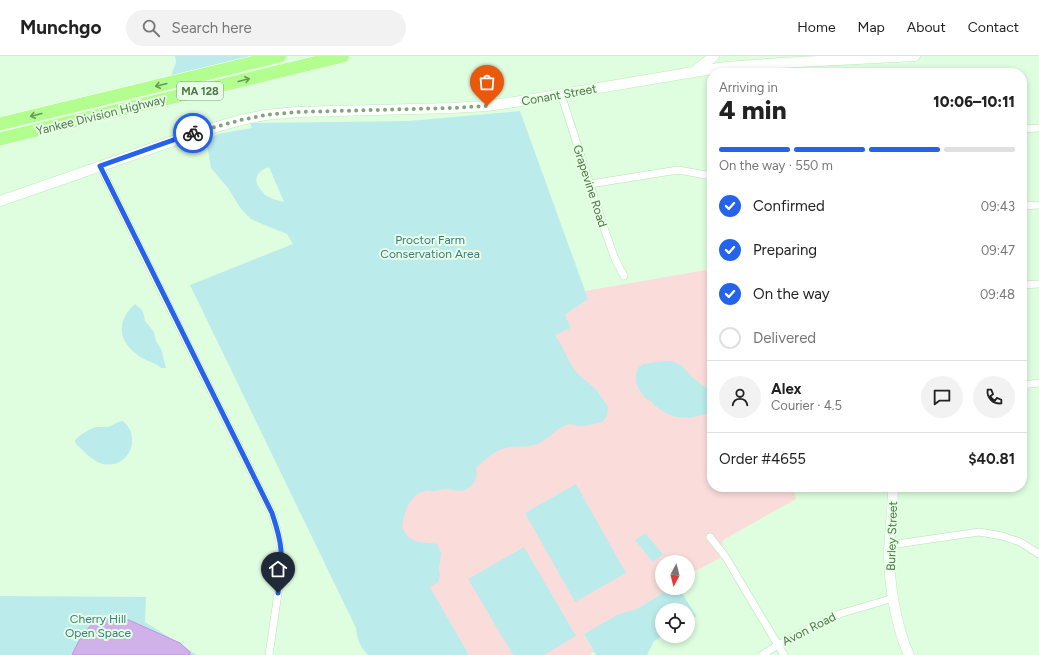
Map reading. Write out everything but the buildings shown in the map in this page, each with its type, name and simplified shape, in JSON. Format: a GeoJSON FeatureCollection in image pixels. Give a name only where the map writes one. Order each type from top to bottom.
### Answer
{"type":"FeatureCollection","features":[{"type":"Feature","properties":{"kind":"highway","name":"Yankee Division Highway"},"geometry":{"type":"LineString","coordinates":[[0,124],[280,56]]}},
{"type":"Feature","properties":{"kind":"highway","name":"Yankee Division Highway"},"geometry":{"type":"LineString","coordinates":[[0,139],[343,56]]}},
{"type":"Feature","properties":{"kind":"main road"},"geometry":{"type":"LineString","coordinates":[[694,72],[714,56]]}},
{"type":"Feature","properties":{"kind":"main road","name":"Conant Street"},"geometry":{"type":"LineString","coordinates":[[720,68],[915,56]]}},
{"type":"Feature","properties":{"kind":"main road","name":"Conant Street"},"geometry":{"type":"LineString","coordinates":[[0,201],[198,132],[265,115],[297,112],[487,106],[707,70]]}},
{"type":"Feature","properties":{"kind":"main road","name":"Burley Street"},"geometry":{"type":"LineString","coordinates":[[893,492],[890,575],[898,620],[909,655]]}},
{"type":"Feature","properties":{"kind":"street","name":"Grapevine Road"},"geometry":{"type":"LineString","coordinates":[[561,94],[604,228],[615,259],[624,276]]}},
{"type":"Feature","properties":{"kind":"street"},"geometry":{"type":"LineString","coordinates":[[1027,128],[1039,128]]}},
{"type":"Feature","properties":{"kind":"street"},"geometry":{"type":"LineString","coordinates":[[100,166],[272,513],[281,550],[281,564],[270,655]]}},
{"type":"Feature","properties":{"kind":"street"},"geometry":{"type":"LineString","coordinates":[[590,184],[678,170],[707,175]]}},
{"type":"Feature","properties":{"kind":"street"},"geometry":{"type":"LineString","coordinates":[[1027,206],[1039,205]]}},
{"type":"Feature","properties":{"kind":"street"},"geometry":{"type":"LineString","coordinates":[[1027,285],[1039,284]]}},
{"type":"Feature","properties":{"kind":"street"},"geometry":{"type":"LineString","coordinates":[[1027,384],[1039,383]]}},
{"type":"Feature","properties":{"kind":"street"},"geometry":{"type":"LineString","coordinates":[[890,545],[978,532],[1002,536],[1020,542],[1039,554]]}},
{"type":"Feature","properties":{"kind":"street","name":"Avon Road"},"geometry":{"type":"LineString","coordinates":[[710,537],[725,556],[778,646],[839,614],[894,598]]}},
{"type":"Feature","properties":{"kind":"street"},"geometry":{"type":"LineString","coordinates":[[762,655],[778,646],[784,655]]}},
{"type":"Feature","properties":{"kind":"shaded area"},"geometry":{"type":"Polygon","coordinates":[[[707,270],[707,492],[794,492],[796,499],[723,540],[720,558],[695,571],[695,555],[655,555],[655,595],[660,595],[634,611],[584,634],[594,652],[589,655],[469,655],[395,528],[418,459],[435,433],[489,361],[571,328],[565,315],[588,299],[585,291],[707,270]]]}},
{"type":"Feature","properties":{"kind":"shaded area"},"geometry":{"type":"Polygon","coordinates":[[[115,617],[129,620],[180,643],[190,652],[190,655],[72,655],[83,634],[93,624],[106,618],[115,617]]]}},
{"type":"Feature","properties":{"kind":"green space"},"geometry":{"type":"Polygon","coordinates":[[[175,56],[260,56],[170,79],[176,62],[175,56]]]}},
{"type":"Feature","properties":{"kind":"green space","name":"Proctor Farm Conservation Area"},"geometry":{"type":"Polygon","coordinates":[[[520,111],[588,299],[565,315],[571,328],[555,335],[575,370],[595,389],[608,406],[607,416],[602,422],[584,426],[570,424],[566,425],[535,445],[507,448],[497,451],[476,468],[477,474],[475,480],[470,487],[465,490],[460,491],[443,489],[426,491],[416,495],[412,499],[404,517],[402,525],[403,529],[411,539],[418,542],[437,544],[441,552],[439,568],[440,576],[437,583],[430,587],[469,655],[368,655],[363,649],[358,639],[356,628],[190,285],[293,244],[287,234],[251,219],[241,209],[228,188],[211,168],[207,144],[214,136],[252,128],[250,123],[409,121],[520,111]],[[269,167],[260,172],[256,180],[265,195],[284,202],[269,167]]]}},
{"type":"Feature","properties":{"kind":"green space"},"geometry":{"type":"Polygon","coordinates":[[[135,304],[142,310],[145,321],[154,332],[156,341],[161,349],[166,368],[161,368],[142,358],[128,346],[124,340],[122,326],[124,318],[135,304]]]}},
{"type":"Feature","properties":{"kind":"green space"},"geometry":{"type":"Polygon","coordinates":[[[672,361],[682,366],[692,377],[707,387],[707,414],[689,418],[675,417],[654,405],[644,397],[637,386],[636,374],[638,368],[643,364],[672,361]]]}},
{"type":"Feature","properties":{"kind":"green space"},"geometry":{"type":"Polygon","coordinates":[[[123,421],[129,428],[132,436],[132,445],[129,452],[118,463],[109,465],[97,462],[76,444],[75,440],[89,430],[98,427],[108,427],[123,421]]]}},
{"type":"Feature","properties":{"kind":"green space"},"geometry":{"type":"Polygon","coordinates":[[[576,484],[626,573],[575,602],[525,513],[576,484]]]}},
{"type":"Feature","properties":{"kind":"green space"},"geometry":{"type":"Polygon","coordinates":[[[645,533],[663,554],[655,555],[655,560],[653,562],[635,540],[645,533]]]}},
{"type":"Feature","properties":{"kind":"green space"},"geometry":{"type":"Polygon","coordinates":[[[524,547],[576,636],[544,655],[513,655],[468,579],[524,547]]]}},
{"type":"Feature","properties":{"kind":"green space"},"geometry":{"type":"Polygon","coordinates":[[[660,595],[683,595],[688,603],[655,603],[655,640],[647,655],[596,655],[584,634],[619,614],[637,609],[660,595]]]}},
{"type":"Feature","properties":{"kind":"green space","name":"Cherry Hill Open Space"},"geometry":{"type":"Polygon","coordinates":[[[0,596],[146,597],[145,622],[197,655],[0,655],[0,596]]]}},
{"type":"Feature","properties":{"kind":"way so far"},"geometry":{"type":"LineString","coordinates":[[193,133],[265,115],[297,112],[487,106]]}},
{"type":"Feature","properties":{"kind":"route"},"geometry":{"type":"LineString","coordinates":[[193,133],[100,166],[272,513],[281,550],[278,593]]}}]}
